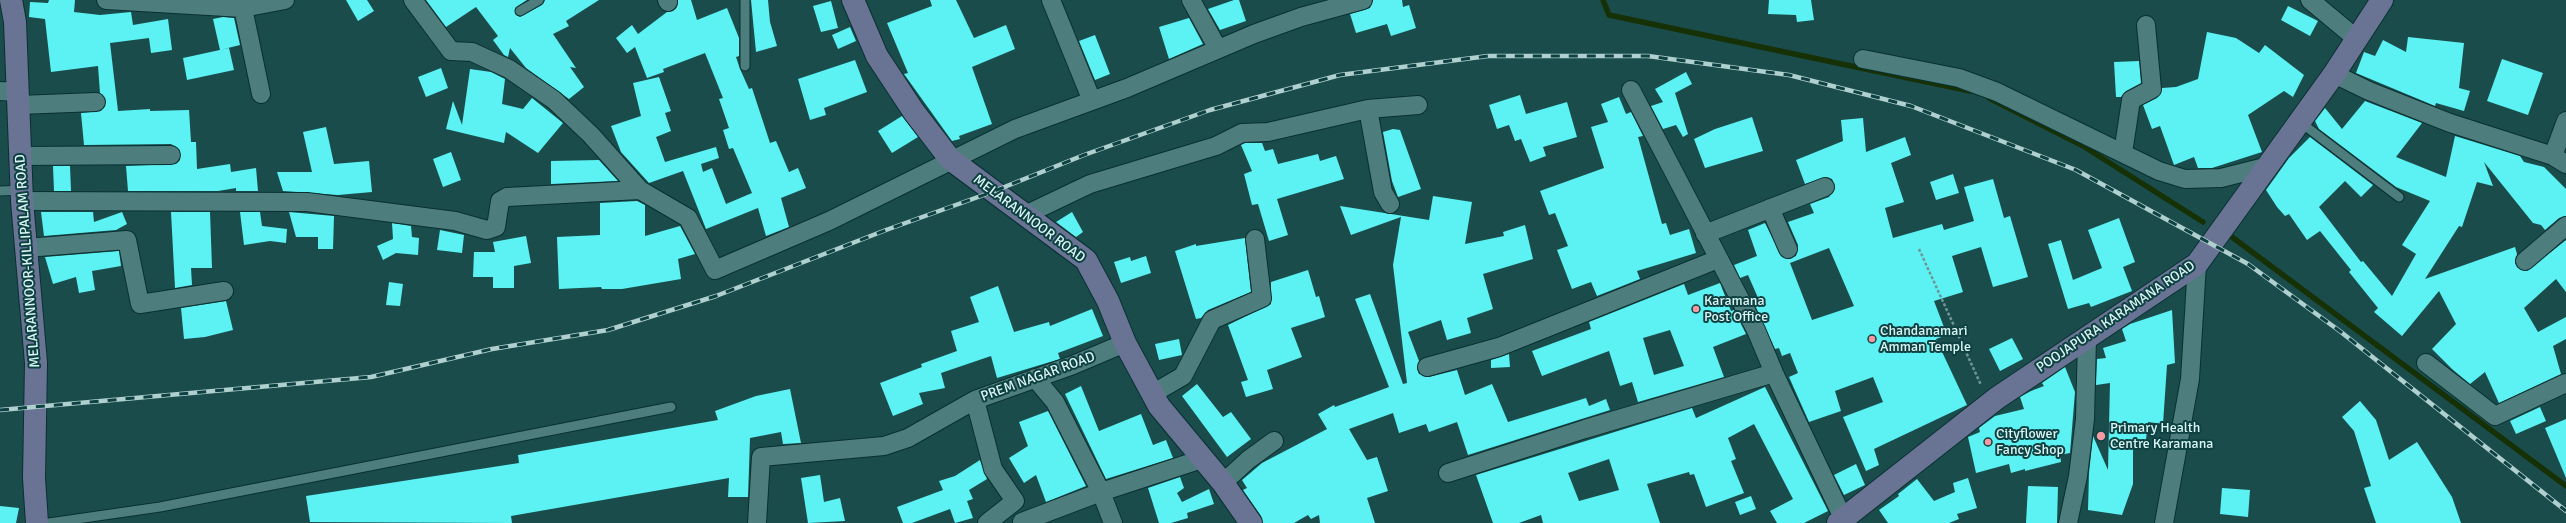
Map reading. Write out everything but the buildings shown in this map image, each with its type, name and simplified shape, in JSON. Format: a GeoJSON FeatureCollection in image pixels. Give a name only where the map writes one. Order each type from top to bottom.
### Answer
{"type":"FeatureCollection","features":[{"type":"Feature","properties":{"kind":"street","name":"MELARANNOOR-KILLIPALAM ROAD"},"geometry":{"type":"LineString","coordinates":[[10,0],[15,22],[12,96],[20,156],[36,363],[34,478],[37,523]]}},
{"type":"Feature","properties":{"kind":"street"},"geometry":{"type":"LineString","coordinates":[[106,0],[243,8],[285,0]]}},
{"type":"Feature","properties":{"kind":"street"},"geometry":{"type":"LineString","coordinates":[[413,0],[451,51],[472,52],[509,69],[554,100],[591,135],[640,190],[688,218],[715,270],[829,221],[950,159],[1015,129],[1092,101],[1218,49],[1312,7],[1363,0]]}},
{"type":"Feature","properties":{"kind":"street","name":"MELARANNOOR ROAD"},"geometry":{"type":"LineString","coordinates":[[853,0],[877,56],[914,112],[950,159],[1086,260],[1108,301],[1125,343],[1152,394],[1202,459],[1223,483],[1251,523]]}},
{"type":"Feature","properties":{"kind":"street"},"geometry":{"type":"LineString","coordinates":[[1051,0],[1092,101]]}},
{"type":"Feature","properties":{"kind":"street"},"geometry":{"type":"LineString","coordinates":[[1191,0],[1218,49]]}},
{"type":"Feature","properties":{"kind":"street"},"geometry":{"type":"LineString","coordinates":[[2310,0],[2358,40]]}},
{"type":"Feature","properties":{"kind":"street","name":"POOJAPURA KARAMANA ROAD"},"geometry":{"type":"LineString","coordinates":[[1840,520],[1990,403],[2197,264],[2298,121],[2358,40],[2382,0]]}},
{"type":"Feature","properties":{"kind":"street"},"geometry":{"type":"LineString","coordinates":[[243,8],[261,94]]}},
{"type":"Feature","properties":{"kind":"street"},"geometry":{"type":"LineString","coordinates":[[2123,153],[2131,100],[2152,89],[2146,24]]}},
{"type":"Feature","properties":{"kind":"street"},"geometry":{"type":"LineString","coordinates":[[1863,60],[1959,78],[1997,92],[2159,171],[2185,179],[2221,178],[2265,167]]}},
{"type":"Feature","properties":{"kind":"street"},"geometry":{"type":"LineString","coordinates":[[2334,74],[2369,91],[2450,123],[2559,160],[2566,121]]}},
{"type":"Feature","properties":{"kind":"street"},"geometry":{"type":"LineString","coordinates":[[1631,90],[1756,330],[1840,520]]}},
{"type":"Feature","properties":{"kind":"street"},"geometry":{"type":"LineString","coordinates":[[12,96],[96,102]]}},
{"type":"Feature","properties":{"kind":"street"},"geometry":{"type":"LineString","coordinates":[[1025,215],[1090,184],[1216,146],[1242,133],[1268,132],[1368,109],[1418,105]]}},
{"type":"Feature","properties":{"kind":"street"},"geometry":{"type":"LineString","coordinates":[[1368,109],[1383,192],[1390,204]]}},
{"type":"Feature","properties":{"kind":"street"},"geometry":{"type":"LineString","coordinates":[[20,156],[171,155]]}},
{"type":"Feature","properties":{"kind":"street"},"geometry":{"type":"LineString","coordinates":[[1705,234],[1825,187]]}},
{"type":"Feature","properties":{"kind":"street"},"geometry":{"type":"LineString","coordinates":[[22,196],[307,202],[455,221],[487,230],[496,227],[500,201],[507,197],[640,190]]}},
{"type":"Feature","properties":{"kind":"street"},"geometry":{"type":"LineString","coordinates":[[1770,208],[1788,249]]}},
{"type":"Feature","properties":{"kind":"street"},"geometry":{"type":"LineString","coordinates":[[2525,261],[2566,226]]}},
{"type":"Feature","properties":{"kind":"street"},"geometry":{"type":"LineString","coordinates":[[1152,394],[1183,376],[1212,320],[1262,298],[1255,239]]}},
{"type":"Feature","properties":{"kind":"street"},"geometry":{"type":"LineString","coordinates":[[26,248],[127,240],[140,304],[224,291]]}},
{"type":"Feature","properties":{"kind":"street"},"geometry":{"type":"LineString","coordinates":[[1427,367],[1499,347],[1718,259]]}},
{"type":"Feature","properties":{"kind":"street"},"geometry":{"type":"LineString","coordinates":[[2164,523],[2190,379],[2197,264]]}},
{"type":"Feature","properties":{"kind":"street"},"geometry":{"type":"LineString","coordinates":[[2068,523],[2078,476],[2085,419],[2086,339]]}},
{"type":"Feature","properties":{"kind":"street","name":"PREM NAGAR ROAD"},"geometry":{"type":"LineString","coordinates":[[1022,523],[1014,501],[993,469],[975,400],[1125,343]]}},
{"type":"Feature","properties":{"kind":"street"},"geometry":{"type":"LineString","coordinates":[[2426,363],[2495,416],[2566,383]]}},
{"type":"Feature","properties":{"kind":"street"},"geometry":{"type":"LineString","coordinates":[[1448,473],[1585,429],[1774,373]]}},
{"type":"Feature","properties":{"kind":"street"},"geometry":{"type":"LineString","coordinates":[[1035,378],[1055,402],[1101,492],[1113,523]]}},
{"type":"Feature","properties":{"kind":"street"},"geometry":{"type":"LineString","coordinates":[[757,523],[761,457],[884,446],[908,438],[975,400]]}},
{"type":"Feature","properties":{"kind":"street"},"geometry":{"type":"LineString","coordinates":[[1223,483],[1248,460],[1274,440]]}},
{"type":"Feature","properties":{"kind":"street"},"geometry":{"type":"LineString","coordinates":[[1022,523],[1101,492],[1202,459]]}},
{"type":"Feature","properties":{"kind":"street"},"geometry":{"type":"LineString","coordinates":[[987,523],[1014,501]]}},
{"type":"Feature","properties":{"kind":"lane"},"geometry":{"type":"LineString","coordinates":[[520,11],[539,0]]}},
{"type":"Feature","properties":{"kind":"lane"},"geometry":{"type":"LineString","coordinates":[[744,66],[745,0]]}},
{"type":"Feature","properties":{"kind":"lane"},"geometry":{"type":"LineString","coordinates":[[2298,121],[2399,197]]}},
{"type":"Feature","properties":{"kind":"lane"},"geometry":{"type":"LineString","coordinates":[[0,191],[22,196]]}},
{"type":"Feature","properties":{"kind":"lane"},"geometry":{"type":"LineString","coordinates":[[49,523],[160,507],[671,407]]}},
{"type":"Feature","properties":{"kind":"path"},"geometry":{"type":"LineString","coordinates":[[1919,249],[1990,403]]}},
{"type":"Feature","properties":{"kind":"waterway"},"geometry":{"type":"LineString","coordinates":[[1603,0],[1609,15],[1970,91]]}},
{"type":"Feature","properties":{"kind":"waterway"},"geometry":{"type":"LineString","coordinates":[[1989,98],[2083,146],[2203,222]]}},
{"type":"Feature","properties":{"kind":"waterway"},"geometry":{"type":"LineString","coordinates":[[2232,237],[2566,486]]}},
{"type":"Feature","properties":{"kind":"railway"},"geometry":{"type":"LineString","coordinates":[[0,410],[371,377],[492,349],[608,330],[716,296],[886,230],[992,192],[1084,155],[1210,110],[1340,75],[1488,56],[1648,56],[1789,75],[1911,106],[2076,170],[2248,264],[2341,332],[2566,511]]}},
{"type":"Feature","properties":{"kind":"place","name":"Karamana Post Office"},"geometry":{"type":"Point","coordinates":[1696,309]}},
{"type":"Feature","properties":{"kind":"place","name":"Chandanamari Amman Temple"},"geometry":{"type":"Point","coordinates":[1872,339]}},
{"type":"Feature","properties":{"kind":"place","name":"Primary Health Centre Karamana"},"geometry":{"type":"Point","coordinates":[2101,436]}},
{"type":"Feature","properties":{"kind":"place","name":"Cityflower Fancy Shop"},"geometry":{"type":"Point","coordinates":[1988,442]}}]}
